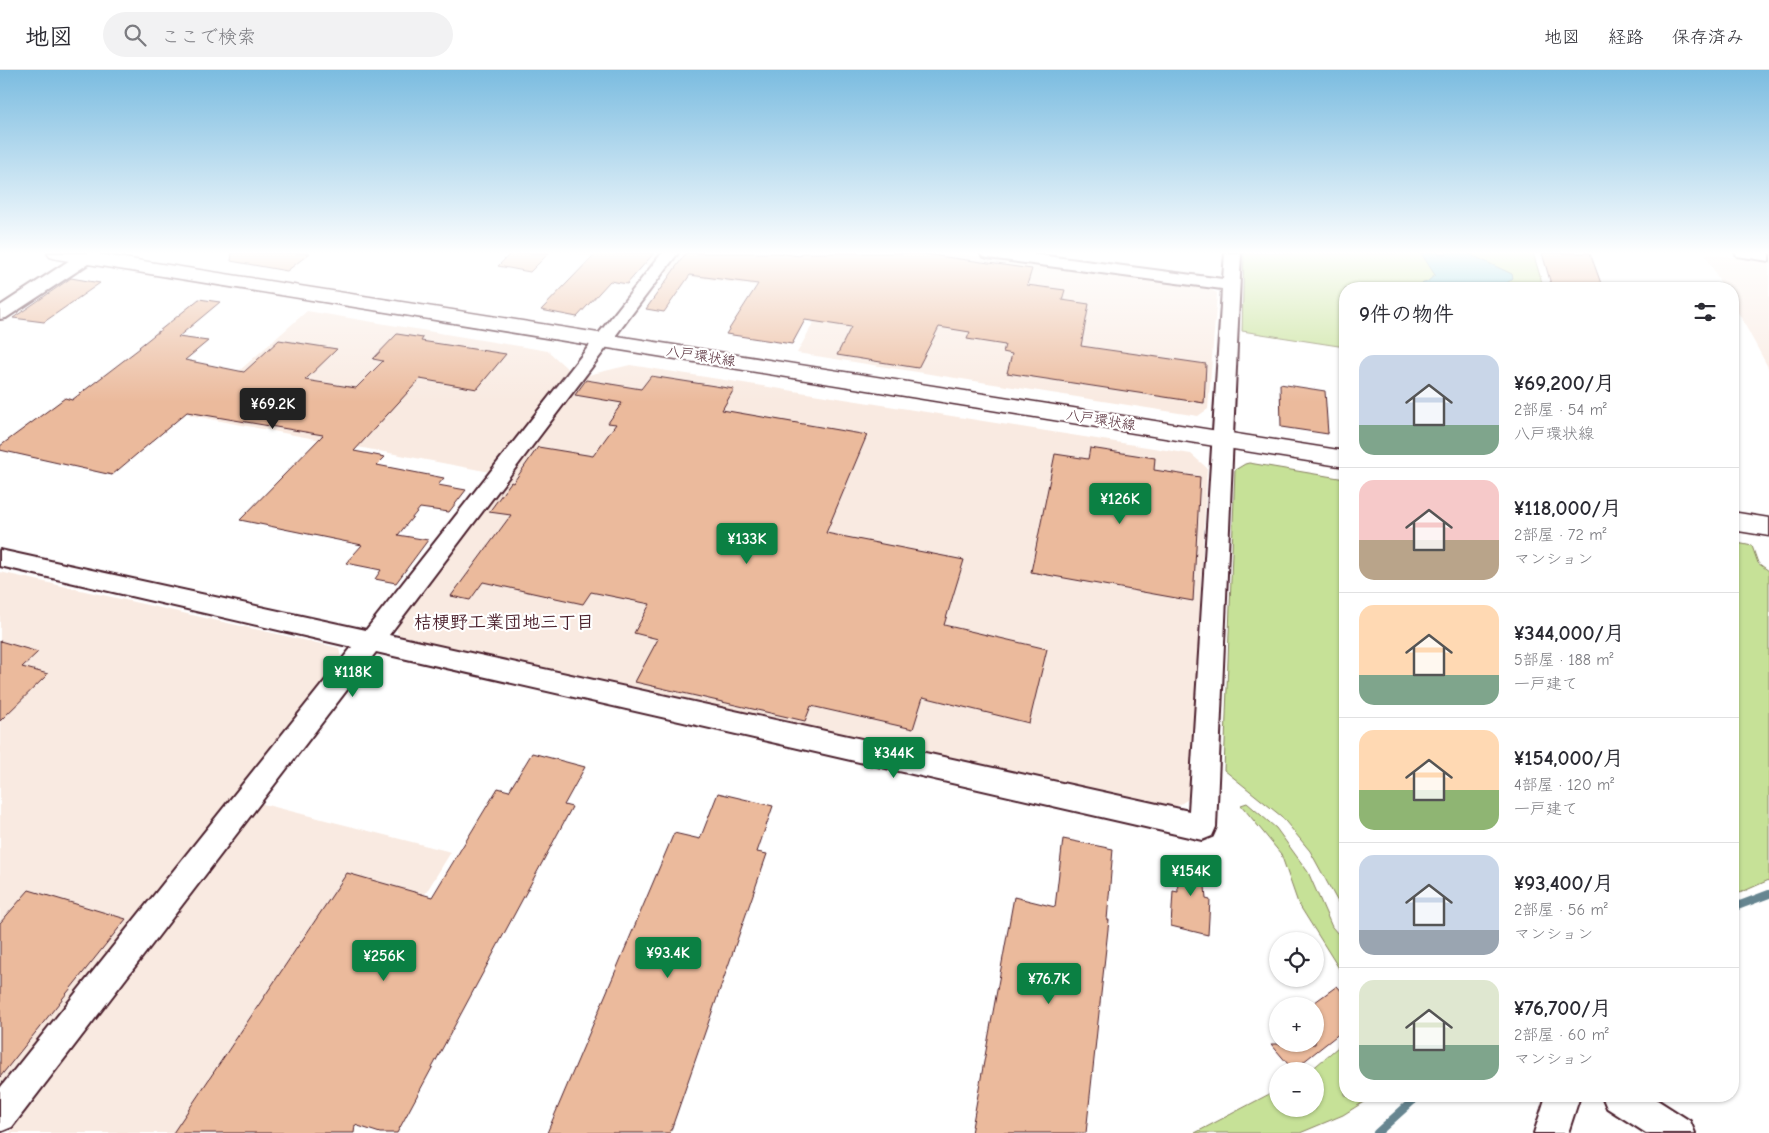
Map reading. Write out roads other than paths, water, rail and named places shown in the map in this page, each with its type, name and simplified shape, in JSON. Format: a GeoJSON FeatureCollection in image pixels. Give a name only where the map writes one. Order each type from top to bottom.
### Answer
{"type":"FeatureCollection","features":[{"type":"Feature","properties":{"kind":"main road","name":"八戸環状線"},"geometry":{"type":"LineString","coordinates":[[377,303],[1339,457]]}},
{"type":"Feature","properties":{"kind":"main road"},"geometry":{"type":"LineString","coordinates":[[1739,522],[1769,527]]}},
{"type":"Feature","properties":{"kind":"street"},"geometry":{"type":"LineString","coordinates":[[0,314],[18,303]]}},
{"type":"Feature","properties":{"kind":"street"},"geometry":{"type":"LineString","coordinates":[[0,1115],[371,641],[632,303]]}},
{"type":"Feature","properties":{"kind":"street"},"geometry":{"type":"LineString","coordinates":[[0,558],[1202,827],[1229,303]]}},
{"type":"Feature","properties":{"kind":"street"},"geometry":{"type":"LineString","coordinates":[[1551,1133],[1561,1102]]}},
{"type":"Feature","properties":{"kind":"street"},"geometry":{"type":"LineString","coordinates":[[1629,1102],[1678,1133]]}},
{"type":"Feature","properties":{"kind":"waterway"},"geometry":{"type":"LineString","coordinates":[[1739,905],[1769,894]]}},
{"type":"Feature","properties":{"kind":"waterway"},"geometry":{"type":"LineString","coordinates":[[1377,1133],[1411,1102]]}},
{"type":"Feature","properties":{"kind":"district","name":"桔梗野工業団地三丁目"},"geometry":{"type":"Point","coordinates":[504,622]}}]}
